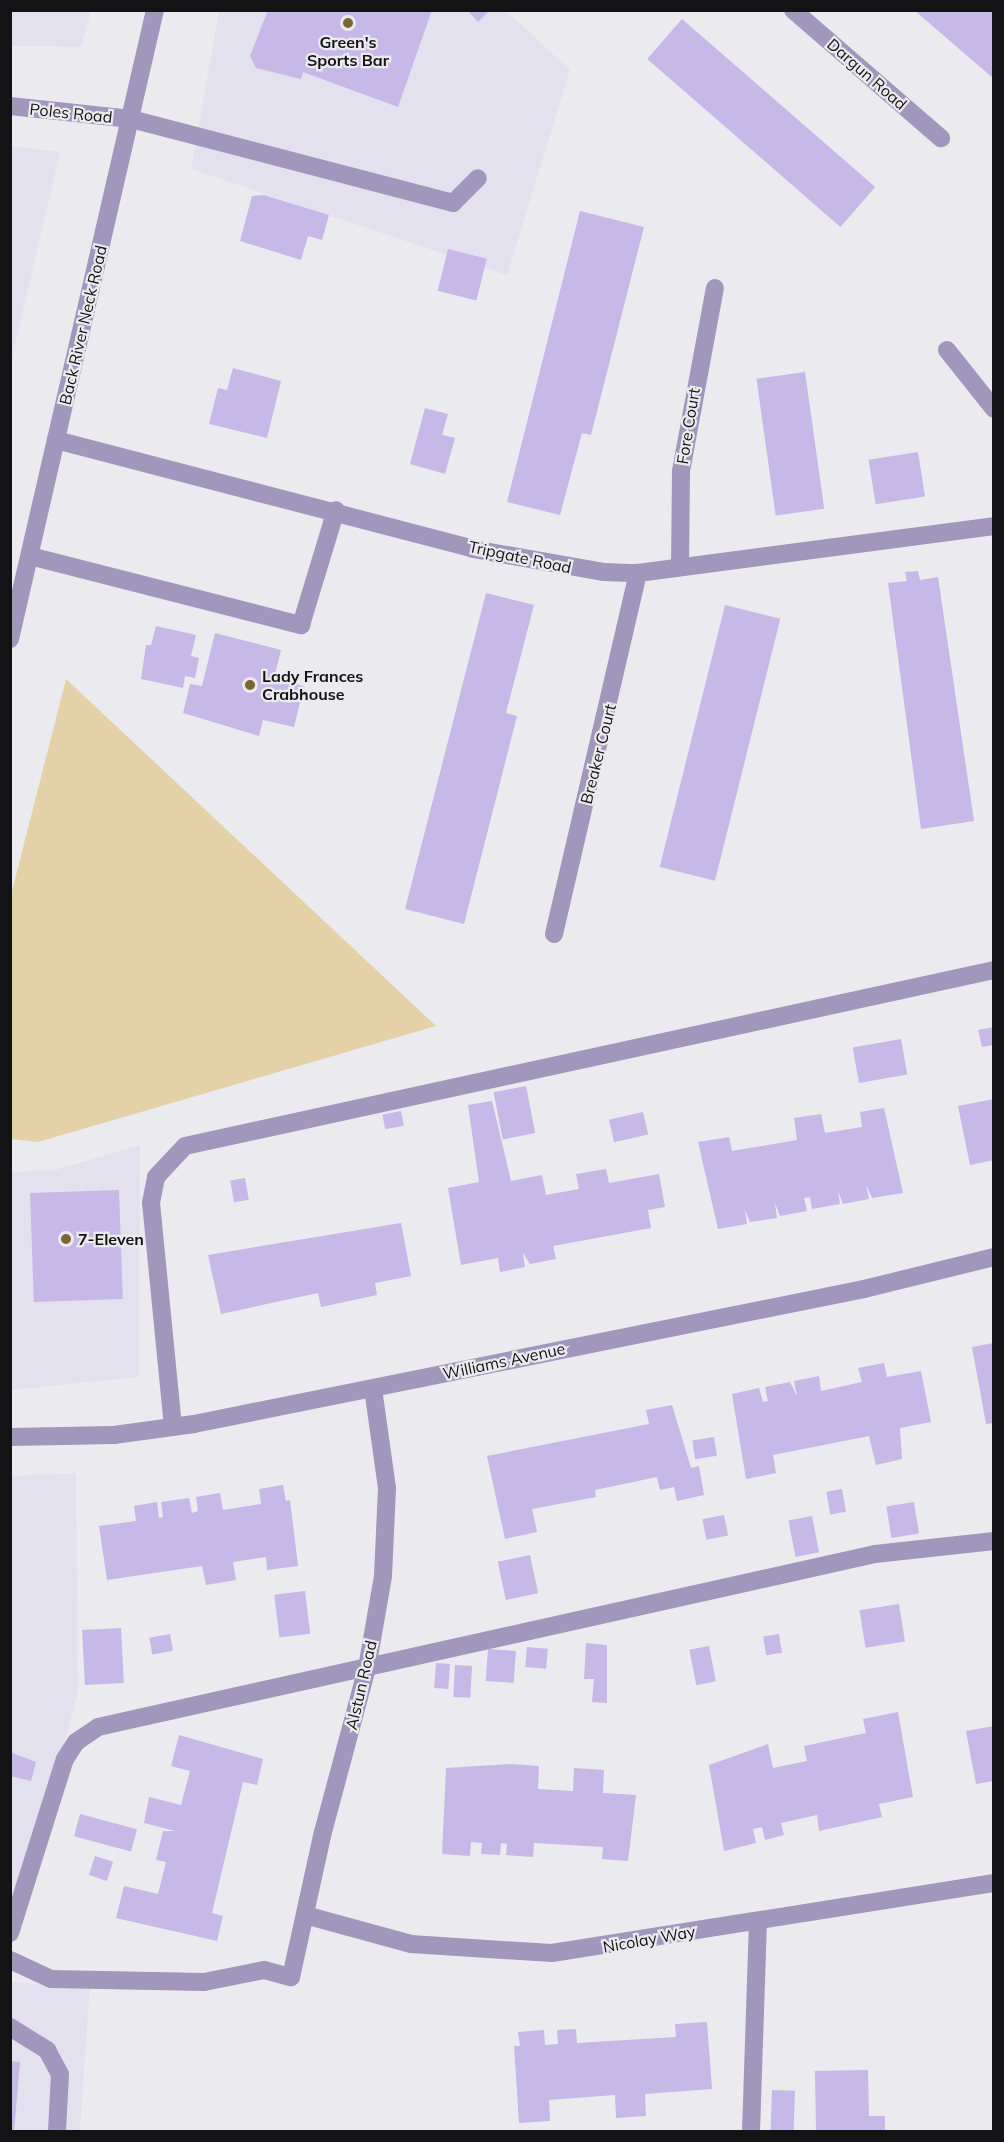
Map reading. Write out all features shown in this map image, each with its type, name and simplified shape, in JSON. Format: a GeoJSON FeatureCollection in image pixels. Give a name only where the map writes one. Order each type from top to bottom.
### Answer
{"type":"FeatureCollection","features":[{"type":"Feature","properties":{"kind":"street","name":"Back River Neck Road"},"geometry":{"type":"LineString","coordinates":[[10,639],[17,580],[30,556],[155,10]]}},
{"type":"Feature","properties":{"kind":"street","name":"Dargun Road"},"geometry":{"type":"LineString","coordinates":[[793,10],[940,138]]}},
{"type":"Feature","properties":{"kind":"street","name":"Poles Road"},"geometry":{"type":"LineString","coordinates":[[10,106],[131,119],[453,203],[478,178]]}},
{"type":"Feature","properties":{"kind":"street","name":"Fore Court"},"geometry":{"type":"LineString","coordinates":[[680,567],[681,471],[715,288]]}},
{"type":"Feature","properties":{"kind":"street"},"geometry":{"type":"LineString","coordinates":[[947,350],[993,409]]}},
{"type":"Feature","properties":{"kind":"street","name":"Tripgate Road"},"geometry":{"type":"LineString","coordinates":[[56,440],[336,510],[473,549],[567,568],[638,573],[993,526]]}},
{"type":"Feature","properties":{"kind":"street"},"geometry":{"type":"LineString","coordinates":[[30,556],[302,625],[336,510]]}},
{"type":"Feature","properties":{"kind":"street","name":"Breaker Court"},"geometry":{"type":"LineString","coordinates":[[554,934],[638,573]]}},
{"type":"Feature","properties":{"kind":"street"},"geometry":{"type":"LineString","coordinates":[[173,1427],[151,1203],[156,1177],[185,1146],[993,970]]}},
{"type":"Feature","properties":{"kind":"street","name":"Williams Avenue"},"geometry":{"type":"LineString","coordinates":[[10,1437],[114,1435],[173,1427],[373,1389],[864,1289],[993,1257]]}},
{"type":"Feature","properties":{"kind":"street","name":"Alstun Road"},"geometry":{"type":"LineString","coordinates":[[10,1960],[33,1975],[62,1980],[204,1982],[264,1970],[291,1977],[367,1668],[388,1538],[373,1389]]}},
{"type":"Feature","properties":{"kind":"street"},"geometry":{"type":"LineString","coordinates":[[10,1933],[64,1759],[76,1742],[98,1727],[141,1713],[367,1668],[875,1554],[993,1541]]}},
{"type":"Feature","properties":{"kind":"street","name":"Nicolay Way"},"geometry":{"type":"LineString","coordinates":[[305,1915],[411,1944],[525,1954],[598,1948],[993,1883]]}},
{"type":"Feature","properties":{"kind":"street"},"geometry":{"type":"LineString","coordinates":[[751,2132],[758,1922]]}},
{"type":"Feature","properties":{"kind":"street"},"geometry":{"type":"LineString","coordinates":[[10,2027],[47,2050],[60,2074],[57,2132]]}},
{"type":"Feature","properties":{"kind":"shaded area"},"geometry":{"type":"Polygon","coordinates":[[[11,10],[91,11],[81,47],[11,46],[11,10]]]}},
{"type":"Feature","properties":{"kind":"shaded area"},"geometry":{"type":"Polygon","coordinates":[[[219,11],[507,11],[570,70],[507,275],[191,169],[219,11]]]}},
{"type":"Feature","properties":{"kind":"shaded area"},"geometry":{"type":"Polygon","coordinates":[[[10,146],[60,152],[11,362],[10,146]]]}},
{"type":"Feature","properties":{"kind":"shaded area"},"geometry":{"type":"Polygon","coordinates":[[[66,679],[436,1026],[38,1142],[11,1139],[11,895],[66,679]]]}},
{"type":"Feature","properties":{"kind":"shaded area"},"geometry":{"type":"Polygon","coordinates":[[[140,1145],[139,1377],[11,1390],[10,1172],[55,1170],[140,1145]]]}},
{"type":"Feature","properties":{"kind":"shaded area"},"geometry":{"type":"Polygon","coordinates":[[[76,1473],[78,1692],[11,1938],[11,1476],[76,1473]]]}},
{"type":"Feature","properties":{"kind":"shaded area"},"geometry":{"type":"Polygon","coordinates":[[[10,1982],[90,1988],[80,2132],[10,2131],[10,1982]]]}},
{"type":"Feature","properties":{"kind":"building"},"geometry":{"type":"Polygon","coordinates":[[[268,10],[432,10],[398,107],[303,72],[301,79],[256,68],[250,56],[268,10]]]}},
{"type":"Feature","properties":{"kind":"building"},"geometry":{"type":"Polygon","coordinates":[[[467,10],[486,10],[488,12],[478,22],[467,10]]]}},
{"type":"Feature","properties":{"kind":"building"},"geometry":{"type":"Polygon","coordinates":[[[914,10],[994,10],[994,79],[914,10]]]}},
{"type":"Feature","properties":{"kind":"building"},"geometry":{"type":"Polygon","coordinates":[[[682,19],[875,187],[840,227],[647,59],[682,19]]]}},
{"type":"Feature","properties":{"kind":"building"},"geometry":{"type":"Polygon","coordinates":[[[264,195],[329,215],[322,240],[308,236],[301,260],[240,241],[252,196],[264,195]]]}},
{"type":"Feature","properties":{"kind":"building"},"geometry":{"type":"Polygon","coordinates":[[[580,211],[644,227],[591,435],[582,433],[560,515],[507,502],[580,211]]]}},
{"type":"Feature","properties":{"kind":"building"},"geometry":{"type":"Polygon","coordinates":[[[448,249],[487,259],[476,300],[438,291],[448,249]]]}},
{"type":"Feature","properties":{"kind":"building"},"geometry":{"type":"Polygon","coordinates":[[[233,368],[281,381],[267,438],[209,424],[218,388],[227,390],[233,368]]]}},
{"type":"Feature","properties":{"kind":"building"},"geometry":{"type":"Polygon","coordinates":[[[805,372],[824,509],[776,515],[756,379],[805,372]]]}},
{"type":"Feature","properties":{"kind":"building"},"geometry":{"type":"Polygon","coordinates":[[[425,408],[448,414],[442,435],[455,438],[445,474],[410,464],[425,408]]]}},
{"type":"Feature","properties":{"kind":"building"},"geometry":{"type":"Polygon","coordinates":[[[918,452],[925,496],[876,504],[869,460],[918,452]]]}},
{"type":"Feature","properties":{"kind":"building"},"geometry":{"type":"Polygon","coordinates":[[[918,571],[920,580],[938,577],[974,821],[921,829],[888,583],[907,581],[905,572],[918,571]]]}},
{"type":"Feature","properties":{"kind":"building"},"geometry":{"type":"Polygon","coordinates":[[[486,593],[534,605],[506,713],[517,716],[464,924],[405,909],[486,593]]]}},
{"type":"Feature","properties":{"kind":"building"},"geometry":{"type":"Polygon","coordinates":[[[725,605],[780,619],[715,881],[660,867],[725,605]]]}},
{"type":"Feature","properties":{"kind":"building"},"geometry":{"type":"Polygon","coordinates":[[[156,626],[196,635],[191,656],[199,658],[195,678],[185,676],[183,688],[141,679],[146,645],[151,645],[156,626]]]}},
{"type":"Feature","properties":{"kind":"building","name":"Lady Frances Crabhouse"},"geometry":{"type":"Polygon","coordinates":[[[215,633],[281,650],[274,679],[304,686],[294,727],[263,720],[259,736],[183,713],[190,684],[202,686],[215,633]]]}},
{"type":"Feature","properties":{"kind":"building"},"geometry":{"type":"Polygon","coordinates":[[[994,1027],[994,1045],[982,1047],[978,1030],[994,1027]]]}},
{"type":"Feature","properties":{"kind":"building"},"geometry":{"type":"Polygon","coordinates":[[[901,1039],[907,1074],[859,1083],[853,1048],[901,1039]]]}},
{"type":"Feature","properties":{"kind":"building"},"geometry":{"type":"Polygon","coordinates":[[[526,1086],[535,1133],[503,1139],[494,1092],[526,1086]]]}},
{"type":"Feature","properties":{"kind":"building"},"geometry":{"type":"Polygon","coordinates":[[[994,1099],[994,1160],[970,1165],[958,1106],[994,1099]]]}},
{"type":"Feature","properties":{"kind":"building"},"geometry":{"type":"Polygon","coordinates":[[[492,1101],[511,1181],[542,1175],[546,1195],[579,1189],[576,1174],[606,1169],[609,1183],[659,1174],[665,1207],[648,1210],[651,1228],[553,1246],[556,1259],[530,1264],[523,1253],[525,1267],[500,1272],[498,1258],[461,1265],[448,1188],[479,1182],[468,1105],[492,1101]]]}},
{"type":"Feature","properties":{"kind":"building"},"geometry":{"type":"Polygon","coordinates":[[[884,1108],[903,1193],[872,1198],[866,1185],[869,1199],[843,1204],[838,1191],[840,1204],[812,1209],[810,1197],[804,1198],[807,1211],[780,1216],[775,1203],[777,1218],[750,1222],[745,1210],[747,1224],[718,1229],[698,1142],[729,1137],[732,1151],[797,1140],[794,1118],[821,1114],[825,1133],[862,1127],[860,1112],[884,1108]]]}},
{"type":"Feature","properties":{"kind":"building"},"geometry":{"type":"Polygon","coordinates":[[[401,1111],[404,1126],[385,1129],[382,1115],[401,1111]]]}},
{"type":"Feature","properties":{"kind":"building"},"geometry":{"type":"Polygon","coordinates":[[[643,1112],[648,1134],[614,1142],[609,1120],[643,1112]]]}},
{"type":"Feature","properties":{"kind":"building"},"geometry":{"type":"Polygon","coordinates":[[[245,1178],[249,1200],[234,1202],[230,1181],[245,1178]]]}},
{"type":"Feature","properties":{"kind":"building"},"geometry":{"type":"Polygon","coordinates":[[[119,1190],[123,1299],[34,1302],[30,1193],[119,1190]]]}},
{"type":"Feature","properties":{"kind":"building"},"geometry":{"type":"Polygon","coordinates":[[[401,1223],[411,1276],[375,1283],[377,1295],[321,1307],[318,1293],[221,1314],[208,1255],[401,1223]]]}},
{"type":"Feature","properties":{"kind":"building"},"geometry":{"type":"Polygon","coordinates":[[[994,1343],[994,1423],[986,1424],[972,1347],[994,1343]]]}},
{"type":"Feature","properties":{"kind":"building"},"geometry":{"type":"Polygon","coordinates":[[[884,1363],[887,1377],[921,1371],[931,1422],[900,1428],[902,1459],[876,1465],[869,1436],[773,1455],[776,1473],[746,1479],[732,1394],[759,1388],[763,1402],[768,1401],[765,1387],[790,1382],[797,1396],[794,1381],[819,1376],[821,1391],[862,1382],[858,1368],[884,1363]]]}},
{"type":"Feature","properties":{"kind":"building"},"geometry":{"type":"Polygon","coordinates":[[[672,1405],[691,1468],[699,1466],[704,1495],[677,1501],[674,1487],[660,1490],[657,1477],[595,1490],[596,1497],[532,1509],[537,1532],[505,1539],[487,1456],[649,1424],[646,1410],[672,1405]]]}},
{"type":"Feature","properties":{"kind":"building"},"geometry":{"type":"Polygon","coordinates":[[[714,1437],[717,1456],[695,1459],[692,1440],[714,1437]]]}},
{"type":"Feature","properties":{"kind":"building"},"geometry":{"type":"Polygon","coordinates":[[[283,1485],[286,1501],[290,1500],[298,1566],[267,1570],[266,1557],[233,1562],[236,1580],[206,1585],[202,1566],[107,1580],[99,1526],[136,1521],[134,1506],[157,1502],[159,1518],[163,1517],[161,1502],[189,1498],[192,1513],[198,1511],[196,1497],[220,1493],[223,1510],[261,1504],[259,1489],[283,1485]]]}},
{"type":"Feature","properties":{"kind":"building"},"geometry":{"type":"Polygon","coordinates":[[[842,1489],[846,1512],[830,1514],[826,1492],[842,1489]]]}},
{"type":"Feature","properties":{"kind":"building"},"geometry":{"type":"Polygon","coordinates":[[[914,1502],[919,1534],[891,1538],[886,1506],[914,1502]]]}},
{"type":"Feature","properties":{"kind":"building"},"geometry":{"type":"Polygon","coordinates":[[[724,1515],[728,1536],[706,1540],[702,1519],[724,1515]]]}},
{"type":"Feature","properties":{"kind":"building"},"geometry":{"type":"Polygon","coordinates":[[[812,1516],[819,1552],[796,1557],[788,1521],[812,1516]]]}},
{"type":"Feature","properties":{"kind":"building"},"geometry":{"type":"Polygon","coordinates":[[[530,1555],[538,1593],[506,1600],[498,1562],[530,1555]]]}},
{"type":"Feature","properties":{"kind":"building"},"geometry":{"type":"Polygon","coordinates":[[[305,1591],[310,1634],[279,1637],[274,1595],[305,1591]]]}},
{"type":"Feature","properties":{"kind":"building"},"geometry":{"type":"Polygon","coordinates":[[[899,1604],[905,1642],[865,1648],[859,1610],[899,1604]]]}},
{"type":"Feature","properties":{"kind":"building"},"geometry":{"type":"Polygon","coordinates":[[[121,1628],[124,1683],[85,1685],[82,1630],[121,1628]]]}},
{"type":"Feature","properties":{"kind":"building"},"geometry":{"type":"Polygon","coordinates":[[[170,1634],[173,1651],[152,1654],[149,1638],[170,1634]]]}},
{"type":"Feature","properties":{"kind":"building"},"geometry":{"type":"Polygon","coordinates":[[[779,1634],[782,1653],[766,1655],[763,1637],[779,1634]]]}},
{"type":"Feature","properties":{"kind":"building"},"geometry":{"type":"Polygon","coordinates":[[[586,1643],[607,1645],[607,1703],[592,1702],[594,1679],[584,1679],[586,1643]]]}},
{"type":"Feature","properties":{"kind":"building"},"geometry":{"type":"Polygon","coordinates":[[[709,1646],[716,1681],[696,1685],[689,1650],[709,1646]]]}},
{"type":"Feature","properties":{"kind":"building"},"geometry":{"type":"Polygon","coordinates":[[[527,1647],[548,1649],[546,1669],[525,1667],[527,1647]]]}},
{"type":"Feature","properties":{"kind":"building"},"geometry":{"type":"Polygon","coordinates":[[[488,1649],[516,1651],[514,1683],[486,1681],[488,1649]]]}},
{"type":"Feature","properties":{"kind":"building"},"geometry":{"type":"Polygon","coordinates":[[[436,1663],[450,1664],[448,1689],[434,1688],[436,1663]]]}},
{"type":"Feature","properties":{"kind":"building"},"geometry":{"type":"Polygon","coordinates":[[[455,1665],[472,1666],[470,1698],[453,1697],[455,1665]]]}},
{"type":"Feature","properties":{"kind":"building"},"geometry":{"type":"Polygon","coordinates":[[[898,1712],[913,1797],[879,1804],[882,1817],[819,1831],[817,1815],[781,1823],[784,1835],[765,1840],[762,1827],[753,1829],[756,1843],[724,1851],[709,1765],[768,1744],[773,1768],[807,1761],[804,1746],[866,1733],[863,1719],[898,1712]]]}},
{"type":"Feature","properties":{"kind":"building"},"geometry":{"type":"Polygon","coordinates":[[[994,1726],[994,1781],[976,1784],[966,1731],[994,1726]]]}},
{"type":"Feature","properties":{"kind":"building"},"geometry":{"type":"Polygon","coordinates":[[[179,1735],[263,1759],[257,1785],[243,1782],[212,1913],[223,1916],[217,1941],[116,1918],[124,1886],[158,1894],[166,1862],[156,1860],[163,1831],[175,1831],[144,1823],[149,1797],[181,1805],[190,1771],[171,1766],[179,1735]]]}},
{"type":"Feature","properties":{"kind":"building"},"geometry":{"type":"Polygon","coordinates":[[[10,1752],[36,1762],[31,1781],[10,1776],[10,1752]]]}},
{"type":"Feature","properties":{"kind":"building"},"geometry":{"type":"Polygon","coordinates":[[[511,1764],[539,1766],[538,1789],[573,1791],[574,1768],[604,1770],[603,1793],[636,1795],[628,1861],[602,1859],[603,1847],[534,1843],[533,1857],[506,1855],[507,1844],[501,1843],[500,1855],[481,1854],[482,1843],[471,1842],[470,1856],[442,1854],[446,1768],[511,1764]]]}},
{"type":"Feature","properties":{"kind":"building"},"geometry":{"type":"Polygon","coordinates":[[[80,1814],[137,1829],[131,1851],[74,1836],[80,1814]]]}},
{"type":"Feature","properties":{"kind":"building"},"geometry":{"type":"Polygon","coordinates":[[[95,1856],[113,1862],[107,1881],[89,1875],[95,1856]]]}},
{"type":"Feature","properties":{"kind":"building"},"geometry":{"type":"Polygon","coordinates":[[[707,2022],[712,2089],[645,2094],[646,2116],[616,2118],[615,2095],[549,2100],[550,2121],[519,2123],[514,2046],[520,2046],[518,2032],[544,2030],[545,2045],[558,2044],[557,2030],[576,2029],[577,2043],[676,2037],[675,2024],[707,2022]]]}},
{"type":"Feature","properties":{"kind":"building"},"geometry":{"type":"Polygon","coordinates":[[[10,2061],[20,2062],[14,2132],[10,2132],[10,2061]]]}},
{"type":"Feature","properties":{"kind":"building"},"geometry":{"type":"Polygon","coordinates":[[[868,2070],[869,2116],[885,2116],[885,2132],[816,2132],[815,2071],[868,2070]]]}},
{"type":"Feature","properties":{"kind":"building"},"geometry":{"type":"Polygon","coordinates":[[[772,2090],[795,2091],[794,2132],[771,2132],[772,2090]]]}},
{"type":"Feature","properties":{"kind":"place","name":"Green's Sports Bar"},"geometry":{"type":"Point","coordinates":[348,23]}},
{"type":"Feature","properties":{"kind":"place","name":"Lady Frances Crabhouse"},"geometry":{"type":"Point","coordinates":[250,685]}},
{"type":"Feature","properties":{"kind":"place","name":"7-Eleven"},"geometry":{"type":"Point","coordinates":[66,1239]}}]}
